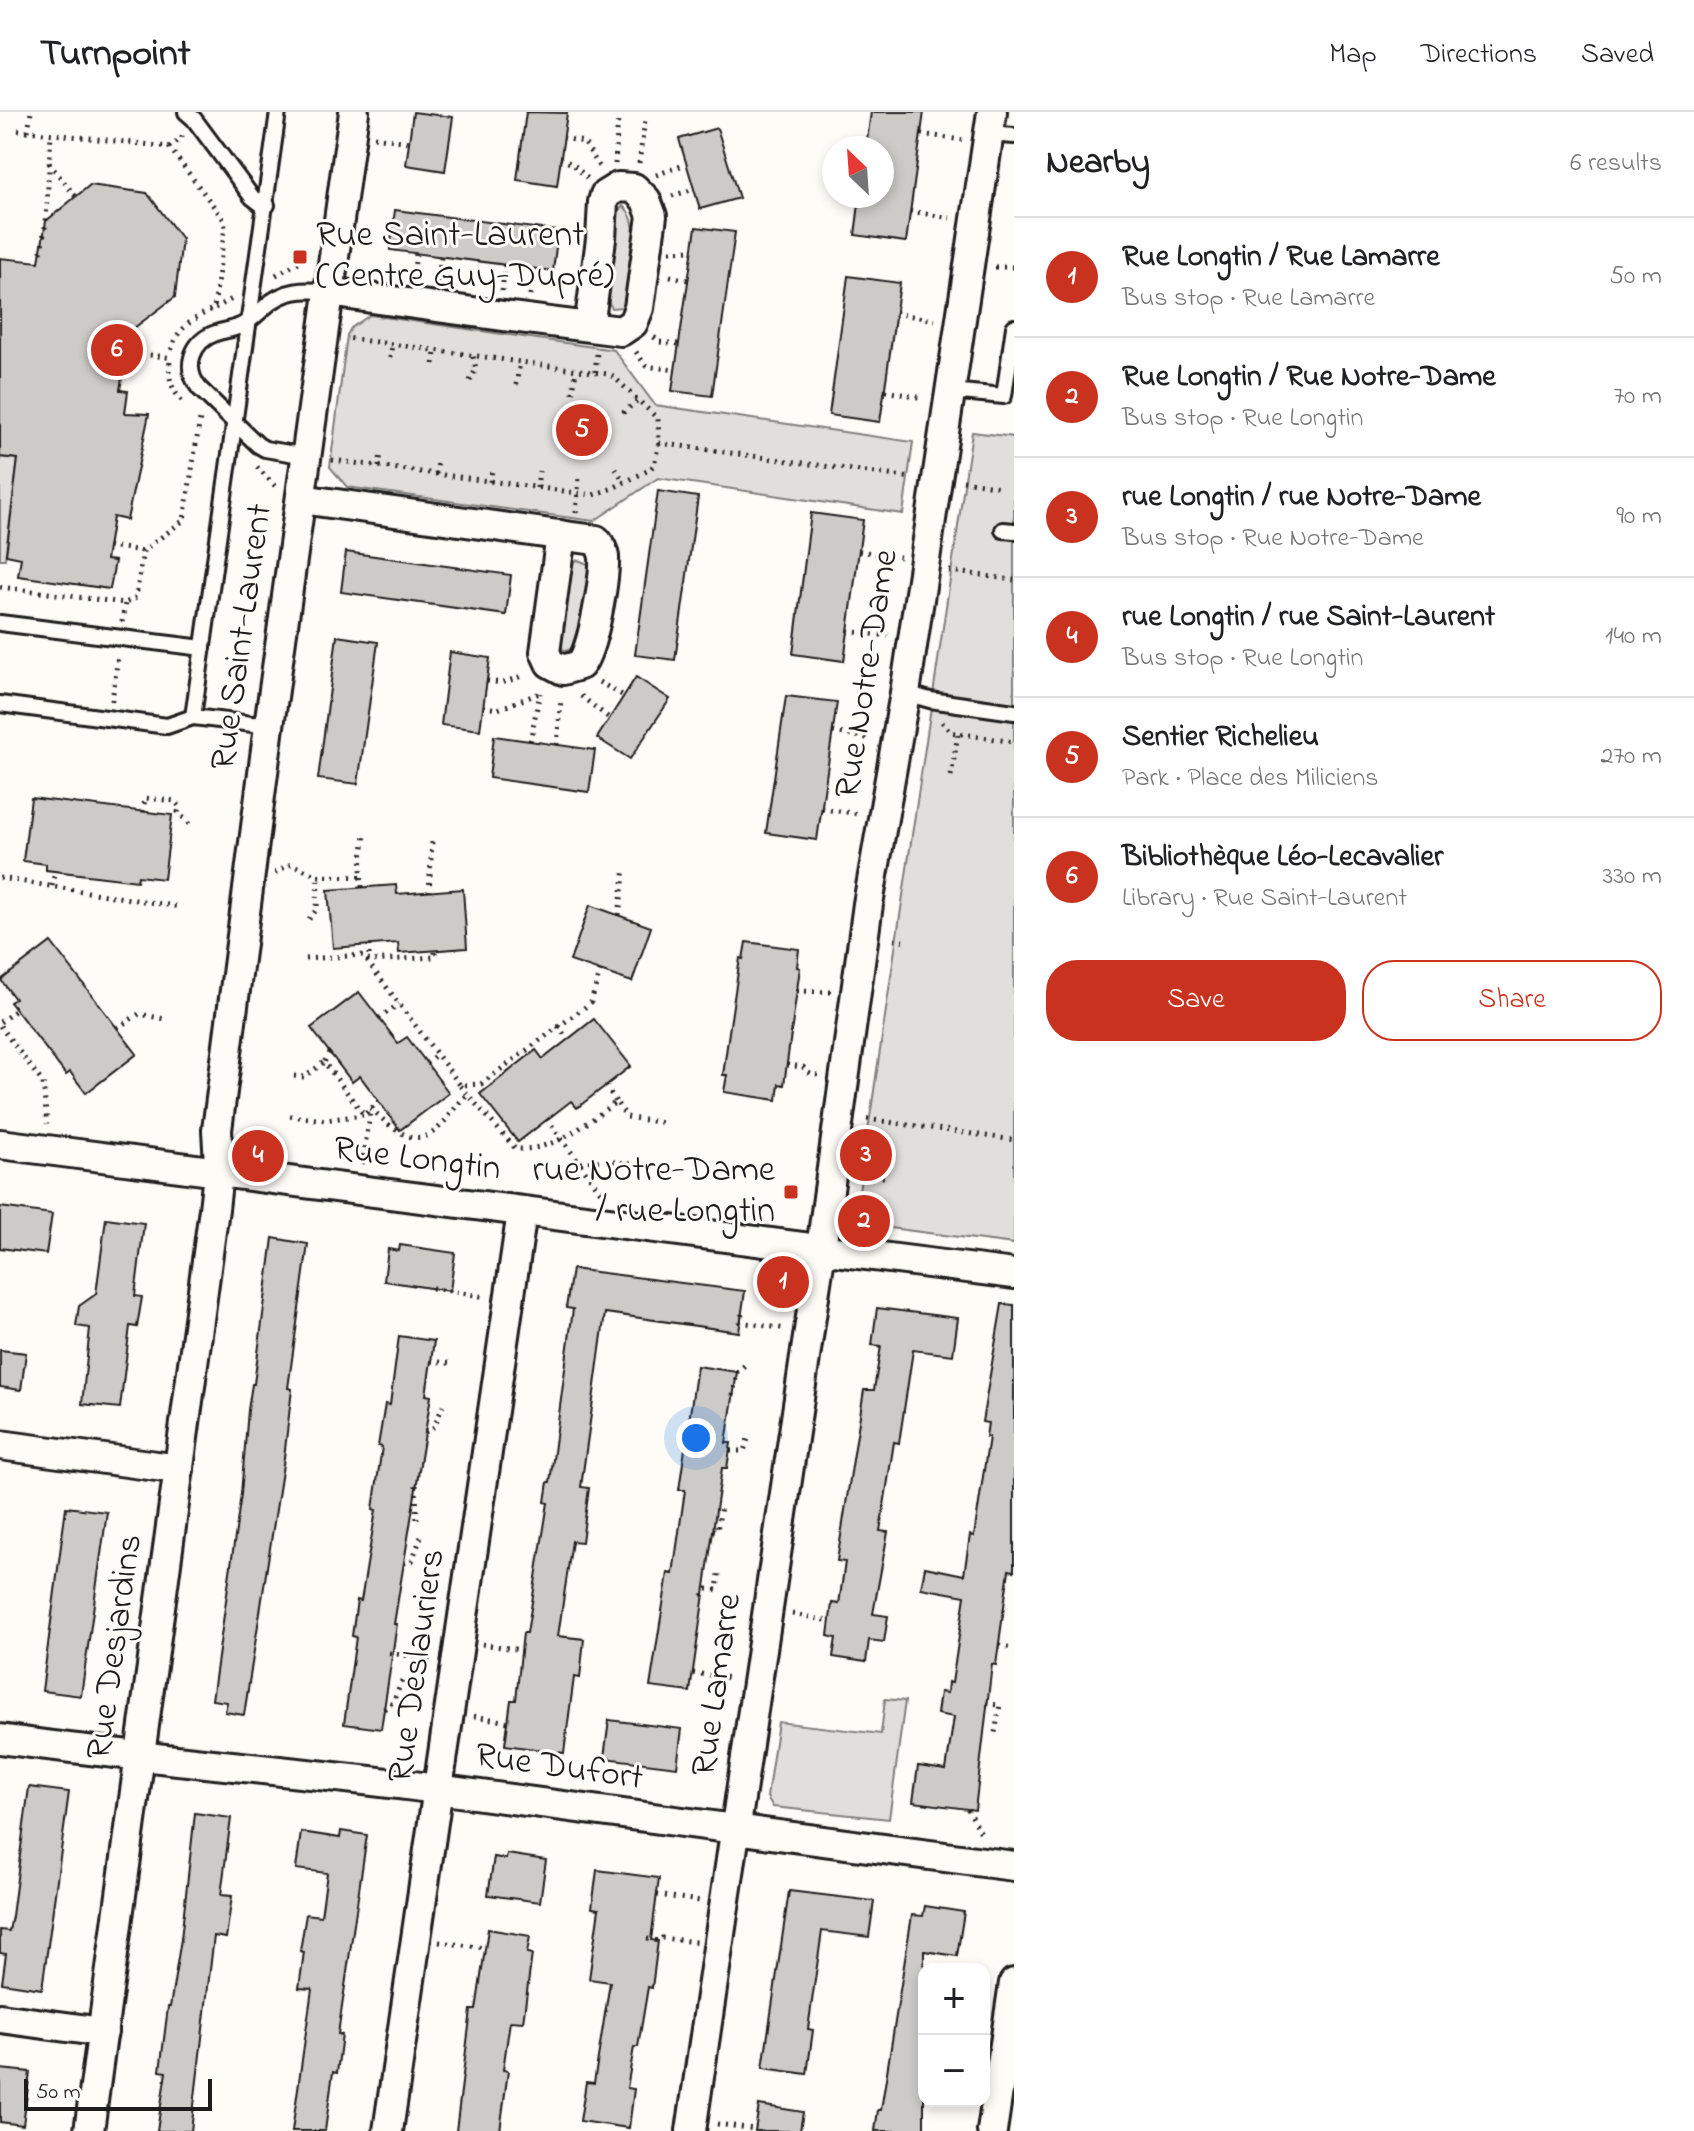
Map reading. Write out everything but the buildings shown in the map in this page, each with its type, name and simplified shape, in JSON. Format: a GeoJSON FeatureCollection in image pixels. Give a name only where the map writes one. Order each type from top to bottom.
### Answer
{"type":"FeatureCollection","features":[{"type":"Feature","properties":{"kind":"street","name":"Rue Saint-Laurent"},"geometry":{"type":"LineString","coordinates":[[218,1172],[217,1130],[269,726],[292,496],[317,458],[329,292],[354,112]]}},
{"type":"Feature","properties":{"kind":"street","name":"Rue Notre-Dame"},"geometry":{"type":"LineString","coordinates":[[821,1249],[868,904],[905,693],[989,130]]}},
{"type":"Feature","properties":{"kind":"street"},"geometry":{"type":"LineString","coordinates":[[329,292],[594,338],[621,331],[633,323],[639,308],[652,216],[646,200],[618,192],[594,338]]}},
{"type":"Feature","properties":{"kind":"street"},"geometry":{"type":"LineString","coordinates":[[292,496],[568,527]]}},
{"type":"Feature","properties":{"kind":"street","name":"Rue Longtin"},"geometry":{"type":"LineString","coordinates":[[0,1144],[1014,1274]]}},
{"type":"Feature","properties":{"kind":"street","name":"Rue Desjardins"},"geometry":{"type":"LineString","coordinates":[[89,2131],[218,1172]]}},
{"type":"Feature","properties":{"kind":"street","name":"Rue Deslauriers"},"geometry":{"type":"LineString","coordinates":[[388,2131],[522,1212]]}},
{"type":"Feature","properties":{"kind":"street","name":"Rue Lamarre"},"geometry":{"type":"LineString","coordinates":[[703,2127],[718,1946],[821,1249]]}},
{"type":"Feature","properties":{"kind":"street"},"geometry":{"type":"LineString","coordinates":[[0,1445],[179,1469]]}},
{"type":"Feature","properties":{"kind":"street","name":"Rue Dufort"},"geometry":{"type":"LineString","coordinates":[[0,1739],[438,1789],[1014,1866]]}},
{"type":"Feature","properties":{"kind":"street"},"geometry":{"type":"LineString","coordinates":[[992,2131],[1014,1983]]}},
{"type":"Feature","properties":{"kind":"street"},"geometry":{"type":"LineString","coordinates":[[0,2018],[103,2032]]}},
{"type":"Feature","properties":{"kind":"lane"},"geometry":{"type":"LineString","coordinates":[[193,717],[278,112]]}},
{"type":"Feature","properties":{"kind":"lane"},"geometry":{"type":"LineString","coordinates":[[184,118],[252,197],[267,205]]}},
{"type":"Feature","properties":{"kind":"lane"},"geometry":{"type":"LineString","coordinates":[[317,458],[265,449],[193,380],[191,361],[193,352],[206,337],[242,325],[272,300],[291,292],[329,292]]}},
{"type":"Feature","properties":{"kind":"lane"},"geometry":{"type":"LineString","coordinates":[[950,391],[1009,399],[1014,327]]}},
{"type":"Feature","properties":{"kind":"lane"},"geometry":{"type":"LineString","coordinates":[[0,623],[203,648]]}},
{"type":"Feature","properties":{"kind":"lane"},"geometry":{"type":"LineString","coordinates":[[905,693],[930,700],[1014,712]]}},
{"type":"Feature","properties":{"kind":"lane"},"geometry":{"type":"LineString","coordinates":[[0,704],[167,726],[193,717],[269,726]]}},
{"type":"Feature","properties":{"kind":"path"},"geometry":{"type":"LineString","coordinates":[[28,131],[31,112]]}},
{"type":"Feature","properties":{"kind":"path"},"geometry":{"type":"LineString","coordinates":[[618,117],[618,192]]}},
{"type":"Feature","properties":{"kind":"path"},"geometry":{"type":"LineString","coordinates":[[18,130],[169,147],[182,138],[184,118]]}},
{"type":"Feature","properties":{"kind":"path"},"geometry":{"type":"LineString","coordinates":[[618,192],[645,120]]}},
{"type":"Feature","properties":{"kind":"path"},"geometry":{"type":"LineString","coordinates":[[921,134],[989,130]]}},
{"type":"Feature","properties":{"kind":"path"},"geometry":{"type":"LineString","coordinates":[[41,252],[51,134]]}},
{"type":"Feature","properties":{"kind":"path"},"geometry":{"type":"LineString","coordinates":[[371,137],[409,142]]}},
{"type":"Feature","properties":{"kind":"path"},"geometry":{"type":"LineString","coordinates":[[563,138],[584,142],[618,192]]}},
{"type":"Feature","properties":{"kind":"path"},"geometry":{"type":"LineString","coordinates":[[169,147],[224,220],[214,308]]}},
{"type":"Feature","properties":{"kind":"path"},"geometry":{"type":"LineString","coordinates":[[560,159],[618,192]]}},
{"type":"Feature","properties":{"kind":"path"},"geometry":{"type":"LineString","coordinates":[[49,162],[76,197]]}},
{"type":"Feature","properties":{"kind":"path"},"geometry":{"type":"LineString","coordinates":[[910,211],[950,218]]}},
{"type":"Feature","properties":{"kind":"path"},"geometry":{"type":"LineString","coordinates":[[275,275],[314,254]]}},
{"type":"Feature","properties":{"kind":"path"},"geometry":{"type":"LineString","coordinates":[[994,267],[1014,267]]}},
{"type":"Feature","properties":{"kind":"path"},"geometry":{"type":"LineString","coordinates":[[0,587],[125,603],[136,598],[143,551],[184,520],[200,419],[180,400],[168,376],[174,341],[180,330],[192,320],[238,296]]}},
{"type":"Feature","properties":{"kind":"path"},"geometry":{"type":"LineString","coordinates":[[895,313],[935,320]]}},
{"type":"Feature","properties":{"kind":"path"},"geometry":{"type":"LineString","coordinates":[[621,331],[646,366],[675,370]]}},
{"type":"Feature","properties":{"kind":"path"},"geometry":{"type":"LineString","coordinates":[[317,458],[578,494],[601,493],[654,465],[659,443],[658,419],[614,377],[344,338]]}},
{"type":"Feature","properties":{"kind":"path"},"geometry":{"type":"LineString","coordinates":[[594,338],[595,372]]}},
{"type":"Feature","properties":{"kind":"path"},"geometry":{"type":"LineString","coordinates":[[390,358],[392,344]]}},
{"type":"Feature","properties":{"kind":"path"},"geometry":{"type":"LineString","coordinates":[[434,364],[435,350]]}},
{"type":"Feature","properties":{"kind":"path"},"geometry":{"type":"LineString","coordinates":[[126,352],[170,357]]}},
{"type":"Feature","properties":{"kind":"path"},"geometry":{"type":"LineString","coordinates":[[470,381],[476,369],[473,355]]}},
{"type":"Feature","properties":{"kind":"path"},"geometry":{"type":"LineString","coordinates":[[516,385],[520,362]]}},
{"type":"Feature","properties":{"kind":"path"},"geometry":{"type":"LineString","coordinates":[[573,393],[576,370]]}},
{"type":"Feature","properties":{"kind":"path"},"geometry":{"type":"LineString","coordinates":[[885,391],[923,398]]}},
{"type":"Feature","properties":{"kind":"path"},"geometry":{"type":"LineString","coordinates":[[623,413],[639,399]]}},
{"type":"Feature","properties":{"kind":"path"},"geometry":{"type":"LineString","coordinates":[[659,443],[911,478]]}},
{"type":"Feature","properties":{"kind":"path"},"geometry":{"type":"LineString","coordinates":[[379,467],[381,453]]}},
{"type":"Feature","properties":{"kind":"path"},"geometry":{"type":"LineString","coordinates":[[436,474],[438,462]]}},
{"type":"Feature","properties":{"kind":"path"},"geometry":{"type":"LineString","coordinates":[[254,463],[292,496]]}},
{"type":"Feature","properties":{"kind":"path"},"geometry":{"type":"LineString","coordinates":[[616,468],[624,482]]}},
{"type":"Feature","properties":{"kind":"path"},"geometry":{"type":"LineString","coordinates":[[490,482],[492,470]]}},
{"type":"Feature","properties":{"kind":"path"},"geometry":{"type":"LineString","coordinates":[[537,488],[539,471]]}},
{"type":"Feature","properties":{"kind":"path"},"geometry":{"type":"LineString","coordinates":[[568,527],[578,494],[579,478]]}},
{"type":"Feature","properties":{"kind":"path"},"geometry":{"type":"LineString","coordinates":[[963,481],[1000,487]]}},
{"type":"Feature","properties":{"kind":"path"},"geometry":{"type":"LineString","coordinates":[[108,546],[143,551]]}},
{"type":"Feature","properties":{"kind":"path"},"geometry":{"type":"LineString","coordinates":[[859,551],[900,557]]}},
{"type":"Feature","properties":{"kind":"path"},"geometry":{"type":"LineString","coordinates":[[949,571],[1014,580]]}},
{"type":"Feature","properties":{"kind":"path"},"geometry":{"type":"LineString","coordinates":[[848,631],[888,636]]}},
{"type":"Feature","properties":{"kind":"path"},"geometry":{"type":"LineString","coordinates":[[112,707],[119,652]]}},
{"type":"Feature","properties":{"kind":"path"},"geometry":{"type":"LineString","coordinates":[[487,681],[502,683],[522,676]]}},
{"type":"Feature","properties":{"kind":"path"},"geometry":{"type":"LineString","coordinates":[[599,682],[624,696]]}},
{"type":"Feature","properties":{"kind":"path"},"geometry":{"type":"LineString","coordinates":[[483,707],[498,709],[540,693],[530,741]]}},
{"type":"Feature","properties":{"kind":"path"},"geometry":{"type":"LineString","coordinates":[[581,696],[609,718]]}},
{"type":"Feature","properties":{"kind":"path"},"geometry":{"type":"LineString","coordinates":[[557,745],[561,700]]}},
{"type":"Feature","properties":{"kind":"path"},"geometry":{"type":"LineString","coordinates":[[936,716],[950,732],[1014,742]]}},
{"type":"Feature","properties":{"kind":"path"},"geometry":{"type":"LineString","coordinates":[[833,732],[872,739]]}},
{"type":"Feature","properties":{"kind":"path"},"geometry":{"type":"LineString","coordinates":[[951,776],[958,733]]}},
{"type":"Feature","properties":{"kind":"path"},"geometry":{"type":"LineString","coordinates":[[143,812],[145,798],[175,801],[180,807],[178,812],[190,825]]}},
{"type":"Feature","properties":{"kind":"path"},"geometry":{"type":"LineString","coordinates":[[822,809],[861,814]]}},
{"type":"Feature","properties":{"kind":"path"},"geometry":{"type":"LineString","coordinates":[[362,887],[365,834]]}},
{"type":"Feature","properties":{"kind":"path"},"geometry":{"type":"LineString","coordinates":[[429,892],[432,842]]}},
{"type":"Feature","properties":{"kind":"path"},"geometry":{"type":"LineString","coordinates":[[270,876],[291,864],[318,876],[361,877]]}},
{"type":"Feature","properties":{"kind":"path"},"geometry":{"type":"LineString","coordinates":[[619,915],[625,868]]}},
{"type":"Feature","properties":{"kind":"path"},"geometry":{"type":"LineString","coordinates":[[52,886],[55,871]]}},
{"type":"Feature","properties":{"kind":"path"},"geometry":{"type":"LineString","coordinates":[[309,919],[317,909],[318,876]]}},
{"type":"Feature","properties":{"kind":"path"},"geometry":{"type":"LineString","coordinates":[[0,878],[180,907]]}},
{"type":"Feature","properties":{"kind":"path"},"geometry":{"type":"LineString","coordinates":[[894,940],[903,941]]}},
{"type":"Feature","properties":{"kind":"path"},"geometry":{"type":"LineString","coordinates":[[368,961],[369,945]]}},
{"type":"Feature","properties":{"kind":"path"},"geometry":{"type":"LineString","coordinates":[[368,961],[435,957],[435,950]]}},
{"type":"Feature","properties":{"kind":"path"},"geometry":{"type":"LineString","coordinates":[[305,959],[363,955],[460,1085],[516,1149],[526,1150],[563,1140],[616,1102]]}},
{"type":"Feature","properties":{"kind":"path"},"geometry":{"type":"LineString","coordinates":[[460,1085],[481,1084],[506,1070],[591,1002],[600,971]]}},
{"type":"Feature","properties":{"kind":"path"},"geometry":{"type":"LineString","coordinates":[[797,991],[834,992]]}},
{"type":"Feature","properties":{"kind":"path"},"geometry":{"type":"LineString","coordinates":[[379,1018],[399,1004]]}},
{"type":"Feature","properties":{"kind":"path"},"geometry":{"type":"LineString","coordinates":[[16,1010],[0,1024],[43,1083],[47,1125]]}},
{"type":"Feature","properties":{"kind":"path"},"geometry":{"type":"LineString","coordinates":[[117,1028],[139,1014],[165,1019]]}},
{"type":"Feature","properties":{"kind":"path"},"geometry":{"type":"LineString","coordinates":[[558,1026],[568,1040]]}},
{"type":"Feature","properties":{"kind":"path"},"geometry":{"type":"LineString","coordinates":[[294,1076],[305,1077],[330,1053]]}},
{"type":"Feature","properties":{"kind":"path"},"geometry":{"type":"LineString","coordinates":[[426,1063],[437,1054]]}},
{"type":"Feature","properties":{"kind":"path"},"geometry":{"type":"LineString","coordinates":[[324,1062],[364,1115]]}},
{"type":"Feature","properties":{"kind":"path"},"geometry":{"type":"LineString","coordinates":[[787,1065],[803,1067],[810,1074],[821,1076]]}},
{"type":"Feature","properties":{"kind":"path"},"geometry":{"type":"LineString","coordinates":[[606,1086],[627,1117],[663,1123]]}},
{"type":"Feature","properties":{"kind":"path"},"geometry":{"type":"LineString","coordinates":[[371,1108],[402,1135],[423,1136],[441,1126],[452,1109],[468,1095]]}},
{"type":"Feature","properties":{"kind":"path"},"geometry":{"type":"LineString","coordinates":[[290,1116],[325,1120],[364,1115],[379,1101]]}},
{"type":"Feature","properties":{"kind":"path"},"geometry":{"type":"LineString","coordinates":[[362,1164],[371,1108]]}},
{"type":"Feature","properties":{"kind":"path"},"geometry":{"type":"LineString","coordinates":[[547,1119],[603,1195]]}},
{"type":"Feature","properties":{"kind":"path"},"geometry":{"type":"LineString","coordinates":[[867,1119],[1014,1140]]}},
{"type":"Feature","properties":{"kind":"path"},"geometry":{"type":"LineString","coordinates":[[580,1163],[604,1160],[657,1168]]}},
{"type":"Feature","properties":{"kind":"path"},"geometry":{"type":"LineString","coordinates":[[858,1174],[884,1177]]}},
{"type":"Feature","properties":{"kind":"path"},"geometry":{"type":"LineString","coordinates":[[431,1361],[454,1364]]}},
{"type":"Feature","properties":{"kind":"path"},"geometry":{"type":"LineString","coordinates":[[733,1396],[737,1372],[745,1365]]}},
{"type":"Feature","properties":{"kind":"path"},"geometry":{"type":"LineString","coordinates":[[425,1432],[434,1427],[443,1406]]}},
{"type":"Feature","properties":{"kind":"path"},"geometry":{"type":"LineString","coordinates":[[730,1451],[744,1451],[748,1439]]}},
{"type":"Feature","properties":{"kind":"path"},"geometry":{"type":"LineString","coordinates":[[416,1485],[417,1523]]}},
{"type":"Feature","properties":{"kind":"path"},"geometry":{"type":"LineString","coordinates":[[713,1530],[717,1531],[721,1507]]}},
{"type":"Feature","properties":{"kind":"path"},"geometry":{"type":"LineString","coordinates":[[404,1563],[412,1561],[421,1537]]}},
{"type":"Feature","properties":{"kind":"path"},"geometry":{"type":"LineString","coordinates":[[703,1596],[707,1589],[717,1590],[719,1574]]}},
{"type":"Feature","properties":{"kind":"path"},"geometry":{"type":"LineString","coordinates":[[791,1614],[830,1621]]}},
{"type":"Feature","properties":{"kind":"path"},"geometry":{"type":"LineString","coordinates":[[479,1644],[521,1650]]}},
{"type":"Feature","properties":{"kind":"path"},"geometry":{"type":"LineString","coordinates":[[999,1646],[1014,1648]]}},
{"type":"Feature","properties":{"kind":"path"},"geometry":{"type":"LineString","coordinates":[[693,1673],[735,1679]]}},
{"type":"Feature","properties":{"kind":"path"},"geometry":{"type":"LineString","coordinates":[[384,1709],[393,1702],[403,1679]]}},
{"type":"Feature","properties":{"kind":"path"},"geometry":{"type":"LineString","coordinates":[[986,1704],[1000,1705],[995,1733]]}},
{"type":"Feature","properties":{"kind":"path"},"geometry":{"type":"LineString","coordinates":[[469,1715],[508,1722]]}},
{"type":"Feature","properties":{"kind":"path"},"geometry":{"type":"LineString","coordinates":[[968,1809],[982,1835]]}},
{"type":"Feature","properties":{"kind":"path"},"geometry":{"type":"LineString","coordinates":[[657,1895],[701,1901]]}},
{"type":"Feature","properties":{"kind":"path"},"geometry":{"type":"LineString","coordinates":[[647,1939],[659,1941],[662,1938],[718,1946]]}},
{"type":"Feature","properties":{"kind":"path"},"geometry":{"type":"LineString","coordinates":[[436,1941],[485,1948]]}},
{"type":"Feature","properties":{"kind":"path"},"geometry":{"type":"LineString","coordinates":[[703,2127],[755,2129]]}},
{"type":"Feature","properties":{"kind":"shaded area"},"geometry":{"type":"Polygon","coordinates":[[[623,206],[630,214],[633,225],[633,252],[625,304],[612,308],[607,300],[618,212],[623,206]]]}},
{"type":"Feature","properties":{"kind":"shaded area"},"geometry":{"type":"Polygon","coordinates":[[[370,315],[614,350],[655,405],[913,442],[903,514],[658,478],[594,521],[347,487],[330,467],[347,335],[351,328],[370,315]]]}},
{"type":"Feature","properties":{"kind":"shaded area"},"geometry":{"type":"Polygon","coordinates":[[[972,432],[1014,437],[1014,1244],[859,1224],[855,1218],[972,432]]]}},
{"type":"Feature","properties":{"kind":"shaded area"},"geometry":{"type":"Polygon","coordinates":[[[0,457],[18,459],[5,559],[0,559],[0,457]]]}},
{"type":"Feature","properties":{"kind":"shaded area"},"geometry":{"type":"Polygon","coordinates":[[[578,560],[588,564],[589,570],[580,634],[571,649],[565,651],[560,646],[570,568],[571,563],[578,560]]]}},
{"type":"Feature","properties":{"kind":"shaded area"},"geometry":{"type":"Polygon","coordinates":[[[885,1699],[905,1701],[889,1819],[773,1807],[767,1797],[778,1722],[881,1734],[885,1699]]]}},
{"type":"Feature","properties":{"kind":"place","name":"Rue Saint-Laurent (Centre Guy-Dupré)"},"geometry":{"type":"Point","coordinates":[300,257]}},
{"type":"Feature","properties":{"kind":"place","name":"Bibliothèque Léo-Lecavalier"},"geometry":{"type":"Point","coordinates":[117,350]}},
{"type":"Feature","properties":{"kind":"place","name":"Sentier Richelieu"},"geometry":{"type":"Point","coordinates":[582,430]}},
{"type":"Feature","properties":{"kind":"place","name":"rue Longtin / rue Notre-Dame"},"geometry":{"type":"Point","coordinates":[866,1155]}},
{"type":"Feature","properties":{"kind":"place","name":"rue Longtin / rue Saint-Laurent"},"geometry":{"type":"Point","coordinates":[258,1156]}},
{"type":"Feature","properties":{"kind":"place","name":"rue Notre-Dame / rue Longtin"},"geometry":{"type":"Point","coordinates":[791,1192]}},
{"type":"Feature","properties":{"kind":"place","name":"Rue Longtin / Rue Notre-Dame"},"geometry":{"type":"Point","coordinates":[864,1221]}},
{"type":"Feature","properties":{"kind":"place","name":"Rue Longtin / Rue Lamarre"},"geometry":{"type":"Point","coordinates":[783,1282]}}]}
